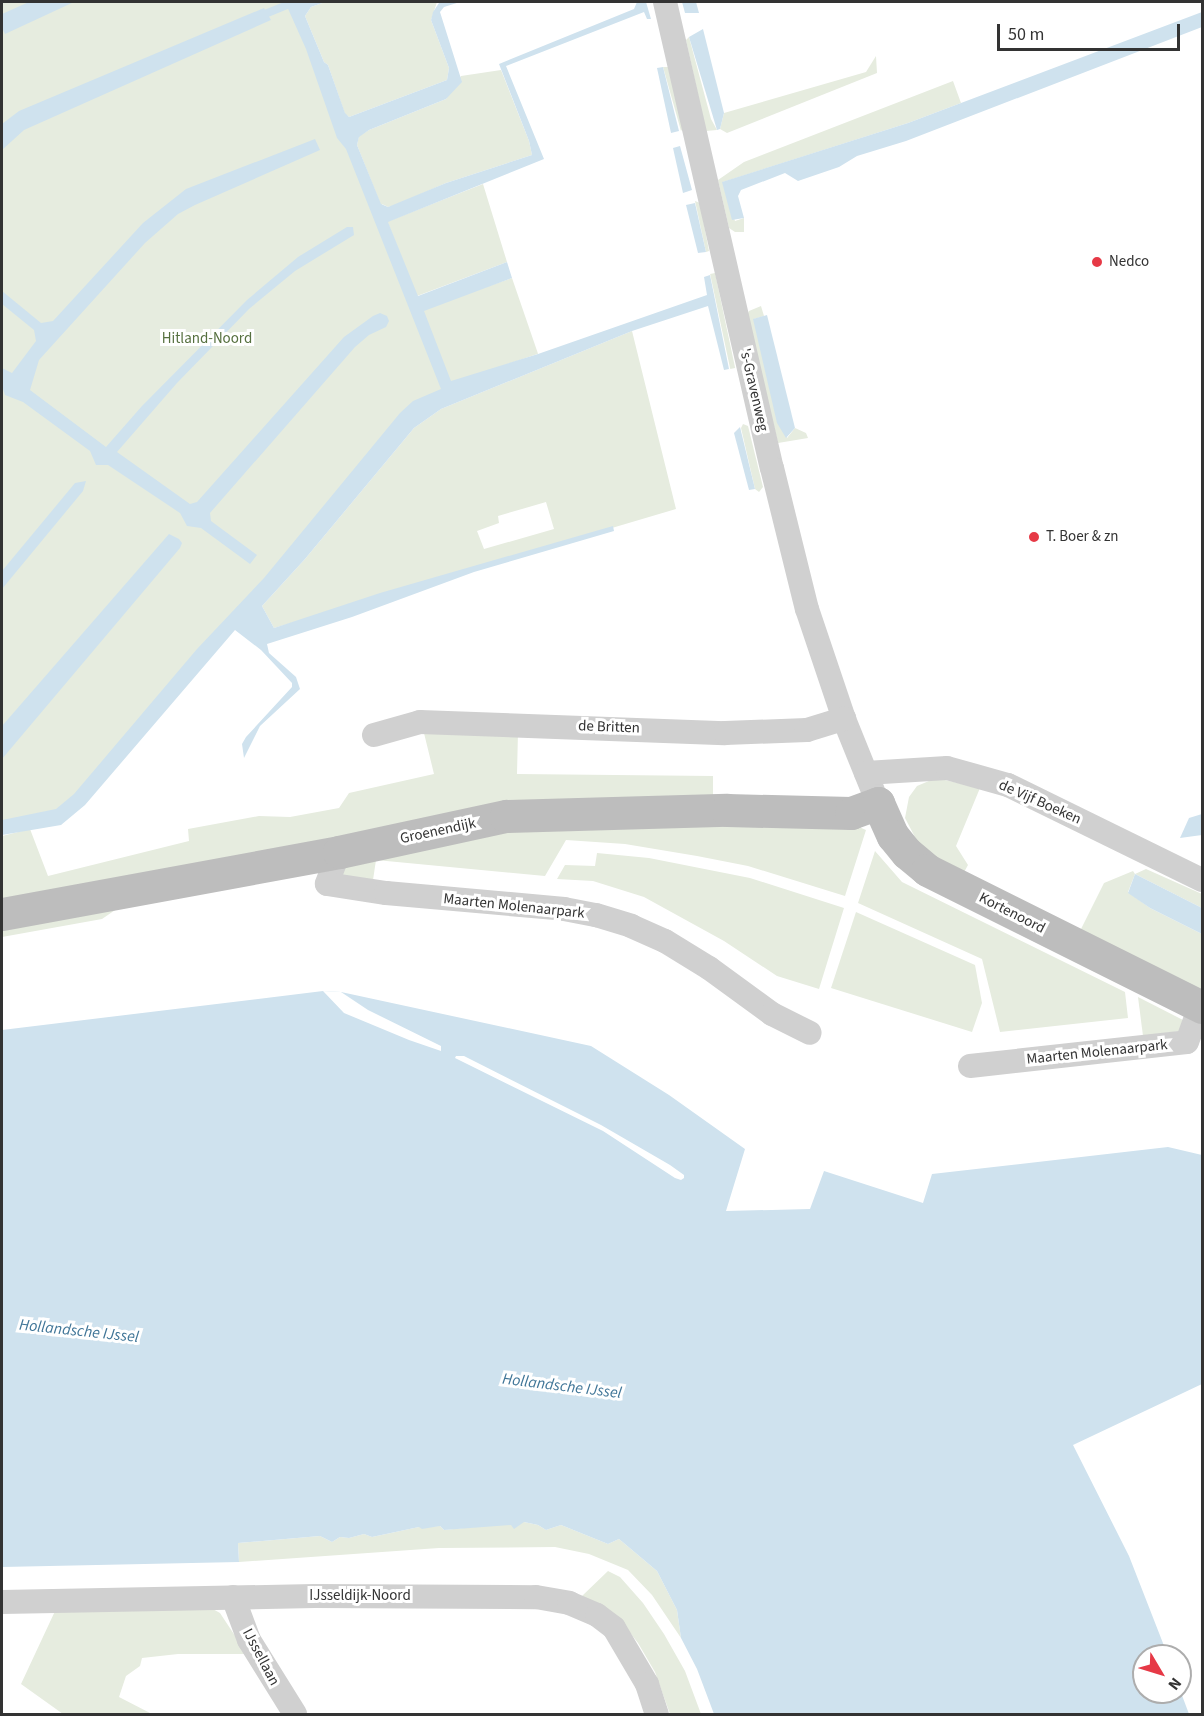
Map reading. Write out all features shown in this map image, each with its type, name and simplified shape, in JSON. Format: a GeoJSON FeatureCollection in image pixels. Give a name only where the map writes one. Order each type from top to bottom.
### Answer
{"type":"FeatureCollection","features":[{"type":"Feature","properties":{"kind":"street","name":"'s-Gravenweg"},"geometry":{"type":"LineString","coordinates":[[665,2],[807,609],[844,719],[866,772]]}},
{"type":"Feature","properties":{"kind":"street","name":"de Britten"},"geometry":{"type":"LineString","coordinates":[[374,735],[420,722],[725,733],[807,730],[844,719]]}},
{"type":"Feature","properties":{"kind":"street","name":"de Vijf Boeken"},"geometry":{"type":"LineString","coordinates":[[866,772],[947,768],[1008,785],[1203,880]]}},
{"type":"Feature","properties":{"kind":"street","name":"Kortenoord"},"geometry":{"type":"LineString","coordinates":[[866,772],[893,836],[907,853],[927,870],[1201,1007]]}},
{"type":"Feature","properties":{"kind":"street","name":"Groenendijk"},"geometry":{"type":"LineString","coordinates":[[2,914],[339,852],[506,816],[727,810],[851,813],[878,803]]}},
{"type":"Feature","properties":{"kind":"street","name":"Maarten Molenaarpark"},"geometry":{"type":"LineString","coordinates":[[339,852],[327,884],[386,893],[564,909],[596,915],[631,926],[700,963],[772,1014],[810,1033]]}},
{"type":"Feature","properties":{"kind":"street","name":"Maarten Molenaarpark"},"geometry":{"type":"LineString","coordinates":[[970,1066],[1187,1042],[1201,1007]]}},
{"type":"Feature","properties":{"kind":"street","name":"IJsseldijk-Noord"},"geometry":{"type":"LineString","coordinates":[[2,1602],[233,1597],[536,1597],[570,1603],[597,1615],[614,1628],[647,1684],[657,1714]]}},
{"type":"Feature","properties":{"kind":"street","name":"IJssellaan"},"geometry":{"type":"LineString","coordinates":[[233,1597],[249,1640],[295,1714]]}},
{"type":"Feature","properties":{"kind":"green space","name":"Hitland-Noord"},"geometry":{"type":"Polygon","coordinates":[[[2,2],[296,2],[449,392],[415,413],[59,817],[2,827],[2,2]]]}},
{"type":"Feature","properties":{"kind":"green space"},"geometry":{"type":"Polygon","coordinates":[[[325,2],[437,2],[431,20],[449,68],[447,80],[349,117],[345,114],[328,65],[324,62],[305,16],[311,7],[325,2]]]}},
{"type":"Feature","properties":{"kind":"green space"},"geometry":{"type":"Polygon","coordinates":[[[689,37],[711,119],[717,130],[706,131],[686,40],[689,37]]]}},
{"type":"Feature","properties":{"kind":"green space"},"geometry":{"type":"Polygon","coordinates":[[[876,56],[877,73],[727,133],[720,129],[724,113],[866,72],[876,56]]]}},
{"type":"Feature","properties":{"kind":"green space"},"geometry":{"type":"Polygon","coordinates":[[[663,67],[668,67],[683,128],[681,131],[663,67]]]}},
{"type":"Feature","properties":{"kind":"green space"},"geometry":{"type":"Polygon","coordinates":[[[501,70],[529,141],[532,155],[446,183],[398,204],[388,207],[382,204],[389,221],[483,184],[507,262],[417,296],[357,145],[359,136],[446,99],[461,76],[501,70]]]}},
{"type":"Feature","properties":{"kind":"green space"},"geometry":{"type":"Polygon","coordinates":[[[953,81],[961,103],[908,123],[723,182],[735,221],[744,218],[744,232],[735,232],[729,228],[718,180],[744,162],[953,81]]]}},
{"type":"Feature","properties":{"kind":"green space"},"geometry":{"type":"Polygon","coordinates":[[[695,201],[700,203],[709,251],[706,252],[695,201]]]}},
{"type":"Feature","properties":{"kind":"green space"},"geometry":{"type":"Polygon","coordinates":[[[715,273],[735,368],[730,369],[710,274],[715,273]]]}},
{"type":"Feature","properties":{"kind":"green space"},"geometry":{"type":"Polygon","coordinates":[[[512,278],[538,354],[448,385],[422,309],[512,278]]]}},
{"type":"Feature","properties":{"kind":"green space"},"geometry":{"type":"Polygon","coordinates":[[[761,306],[764,316],[754,319],[787,438],[795,428],[806,433],[808,438],[778,443],[747,315],[749,311],[761,306]]]}},
{"type":"Feature","properties":{"kind":"green space"},"geometry":{"type":"Polygon","coordinates":[[[632,331],[676,509],[274,628],[262,606],[305,559],[414,428],[441,409],[632,331]],[[546,502],[498,516],[499,523],[477,531],[484,549],[554,529],[546,502]]]}},
{"type":"Feature","properties":{"kind":"green space"},"geometry":{"type":"Polygon","coordinates":[[[743,424],[748,426],[763,487],[759,492],[755,489],[741,428],[743,424]]]}},
{"type":"Feature","properties":{"kind":"green space"},"geometry":{"type":"Polygon","coordinates":[[[423,729],[518,732],[517,774],[713,776],[713,803],[599,801],[2,908],[2,836],[30,829],[48,876],[189,841],[188,829],[259,816],[290,817],[339,808],[349,793],[434,774],[423,729]]]}},
{"type":"Feature","properties":{"kind":"green space"},"geometry":{"type":"Polygon","coordinates":[[[936,778],[980,788],[956,846],[968,865],[962,876],[931,856],[916,839],[905,818],[909,797],[917,786],[936,778]]]}},
{"type":"Feature","properties":{"kind":"green space"},"geometry":{"type":"Polygon","coordinates":[[[530,823],[859,827],[866,830],[845,896],[748,866],[625,844],[566,840],[545,876],[376,860],[373,880],[339,877],[345,863],[530,823]]]}},
{"type":"Feature","properties":{"kind":"green space"},"geometry":{"type":"Polygon","coordinates":[[[875,851],[902,882],[1125,992],[1128,1018],[1000,1032],[982,959],[858,903],[875,851]]]}},
{"type":"Feature","properties":{"kind":"green space"},"geometry":{"type":"Polygon","coordinates":[[[597,853],[649,858],[750,878],[844,908],[819,989],[777,976],[724,941],[644,897],[593,881],[557,879],[565,865],[595,866],[597,853]]]}},
{"type":"Feature","properties":{"kind":"green space"},"geometry":{"type":"Polygon","coordinates":[[[1146,869],[1202,894],[1202,908],[1135,874],[1146,869]]]}},
{"type":"Feature","properties":{"kind":"green space"},"geometry":{"type":"Polygon","coordinates":[[[1133,871],[1135,874],[1128,892],[1150,908],[1202,934],[1202,994],[1079,933],[1104,883],[1133,871]]]}},
{"type":"Feature","properties":{"kind":"green space"},"geometry":{"type":"Polygon","coordinates":[[[124,904],[102,919],[2,937],[2,928],[124,904]]]}},
{"type":"Feature","properties":{"kind":"green space"},"geometry":{"type":"Polygon","coordinates":[[[856,912],[975,965],[982,1003],[972,1032],[831,988],[856,912]]]}},
{"type":"Feature","properties":{"kind":"green space"},"geometry":{"type":"Polygon","coordinates":[[[1138,997],[1183,1020],[1181,1031],[1143,1036],[1138,997]]]}},
{"type":"Feature","properties":{"kind":"green space"},"geometry":{"type":"Polygon","coordinates":[[[524,1522],[538,1525],[546,1530],[561,1525],[608,1544],[619,1539],[657,1571],[677,1610],[681,1638],[652,1595],[628,1570],[589,1554],[555,1547],[439,1548],[239,1562],[238,1543],[320,1536],[332,1542],[340,1537],[349,1538],[364,1534],[372,1537],[419,1527],[440,1526],[444,1530],[524,1522]]]}},
{"type":"Feature","properties":{"kind":"green space"},"geometry":{"type":"Polygon","coordinates":[[[608,1571],[620,1577],[643,1603],[664,1634],[685,1671],[701,1714],[670,1714],[655,1672],[638,1643],[621,1621],[582,1596],[608,1571]]]}},
{"type":"Feature","properties":{"kind":"green space"},"geometry":{"type":"Polygon","coordinates":[[[211,1608],[220,1613],[247,1654],[178,1654],[142,1658],[140,1666],[126,1676],[119,1697],[152,1714],[63,1714],[21,1684],[56,1609],[211,1608]]]}},
{"type":"Feature","properties":{"kind":"water"},"geometry":{"type":"Polygon","coordinates":[[[29,2],[74,2],[5,34],[2,28],[2,14],[29,2]]]}},
{"type":"Feature","properties":{"kind":"water"},"geometry":{"type":"Polygon","coordinates":[[[285,2],[325,2],[311,7],[305,16],[324,62],[328,65],[345,113],[349,117],[447,80],[449,68],[431,20],[439,3],[460,2],[444,7],[440,12],[462,82],[446,99],[369,130],[359,137],[357,145],[381,204],[388,207],[446,183],[532,155],[529,141],[499,64],[634,9],[637,2],[646,2],[651,19],[647,19],[644,12],[506,66],[544,159],[388,222],[418,296],[507,262],[512,278],[424,311],[451,381],[538,354],[707,295],[704,277],[710,275],[729,369],[724,370],[708,306],[632,331],[441,409],[414,428],[305,559],[262,606],[274,628],[380,593],[613,526],[614,531],[474,572],[352,617],[267,644],[269,653],[296,677],[300,689],[260,726],[244,758],[242,744],[246,737],[292,687],[292,683],[261,650],[235,630],[85,805],[61,825],[2,835],[2,820],[56,809],[74,794],[197,649],[264,578],[400,413],[413,401],[441,389],[346,149],[337,138],[306,49],[285,2]]]}},
{"type":"Feature","properties":{"kind":"water"},"geometry":{"type":"Polygon","coordinates":[[[682,2],[696,2],[699,13],[685,13],[682,2]]]}},
{"type":"Feature","properties":{"kind":"water"},"geometry":{"type":"Polygon","coordinates":[[[264,8],[271,20],[24,130],[2,150],[2,124],[19,111],[264,8]]]}},
{"type":"Feature","properties":{"kind":"water"},"geometry":{"type":"Polygon","coordinates":[[[1202,12],[1202,27],[906,141],[857,156],[839,167],[798,181],[785,173],[741,190],[738,196],[744,218],[732,220],[722,182],[908,123],[1202,12]]]}},
{"type":"Feature","properties":{"kind":"water"},"geometry":{"type":"Polygon","coordinates":[[[703,29],[724,113],[720,129],[717,130],[689,37],[703,29]]]}},
{"type":"Feature","properties":{"kind":"water"},"geometry":{"type":"Polygon","coordinates":[[[663,67],[679,131],[671,133],[657,68],[663,67]]]}},
{"type":"Feature","properties":{"kind":"water"},"geometry":{"type":"Polygon","coordinates":[[[315,139],[320,150],[178,214],[145,243],[39,360],[30,390],[106,447],[142,406],[247,300],[298,257],[347,227],[353,227],[354,235],[295,271],[249,309],[177,383],[117,452],[190,504],[197,502],[344,337],[373,316],[380,313],[387,316],[389,321],[386,327],[369,335],[355,347],[210,513],[211,521],[257,555],[250,564],[201,528],[187,526],[180,513],[108,465],[96,465],[90,451],[23,402],[5,395],[2,386],[2,368],[12,373],[36,341],[34,330],[2,304],[2,291],[41,323],[53,321],[143,223],[186,189],[315,139]]]}},
{"type":"Feature","properties":{"kind":"water"},"geometry":{"type":"Polygon","coordinates":[[[680,146],[692,190],[683,193],[673,148],[680,146]]]}},
{"type":"Feature","properties":{"kind":"water"},"geometry":{"type":"Polygon","coordinates":[[[695,203],[706,252],[698,253],[686,205],[695,203]]]}},
{"type":"Feature","properties":{"kind":"water"},"geometry":{"type":"Polygon","coordinates":[[[767,315],[795,428],[786,438],[777,423],[753,319],[767,315]]]}},
{"type":"Feature","properties":{"kind":"water"},"geometry":{"type":"Polygon","coordinates":[[[740,427],[755,489],[749,490],[734,433],[740,427]]]}},
{"type":"Feature","properties":{"kind":"water"},"geometry":{"type":"Polygon","coordinates":[[[86,481],[83,491],[2,589],[2,571],[75,483],[86,481]]]}},
{"type":"Feature","properties":{"kind":"water"},"geometry":{"type":"Polygon","coordinates":[[[169,534],[179,539],[182,543],[180,548],[2,759],[2,726],[169,534]]]}},
{"type":"Feature","properties":{"kind":"water"},"geometry":{"type":"Polygon","coordinates":[[[1202,814],[1202,835],[1180,838],[1189,818],[1202,814]]]}},
{"type":"Feature","properties":{"kind":"water"},"geometry":{"type":"Polygon","coordinates":[[[1135,874],[1202,908],[1202,934],[1150,908],[1128,893],[1135,874]]]}},
{"type":"Feature","properties":{"kind":"water","name":"Hollandsche IJssel"},"geometry":{"type":"Polygon","coordinates":[[[323,991],[341,992],[591,1046],[669,1095],[745,1149],[726,1211],[810,1209],[824,1171],[923,1203],[932,1174],[1168,1147],[1202,1155],[1202,1384],[1073,1445],[1129,1556],[1163,1644],[1132,1644],[1132,1704],[1185,1704],[1189,1714],[714,1714],[697,1669],[681,1638],[677,1610],[657,1571],[619,1539],[608,1544],[561,1525],[546,1530],[538,1525],[524,1522],[514,1529],[511,1525],[444,1530],[440,1526],[422,1529],[419,1527],[372,1537],[364,1534],[349,1538],[340,1537],[332,1542],[320,1536],[238,1543],[239,1562],[2,1567],[2,1030],[323,991]]]}},
{"type":"Feature","properties":{"kind":"pier"},"geometry":{"type":"Polygon","coordinates":[[[323,991],[341,992],[368,1010],[441,1046],[441,1051],[344,1013],[323,991]]]}},
{"type":"Feature","properties":{"kind":"pier"},"geometry":{"type":"Polygon","coordinates":[[[464,1056],[601,1125],[670,1165],[684,1175],[684,1178],[681,1180],[675,1178],[603,1131],[455,1058],[464,1056]]]}},
{"type":"Feature","properties":{"kind":"waterway"},"geometry":{"type":"LineString","coordinates":[[260,16],[294,2]]}},
{"type":"Feature","properties":{"kind":"place","name":"Nedco"},"geometry":{"type":"Point","coordinates":[1097,262]}},
{"type":"Feature","properties":{"kind":"place","name":"T. Boer & zn"},"geometry":{"type":"Point","coordinates":[1034,537]}}]}
